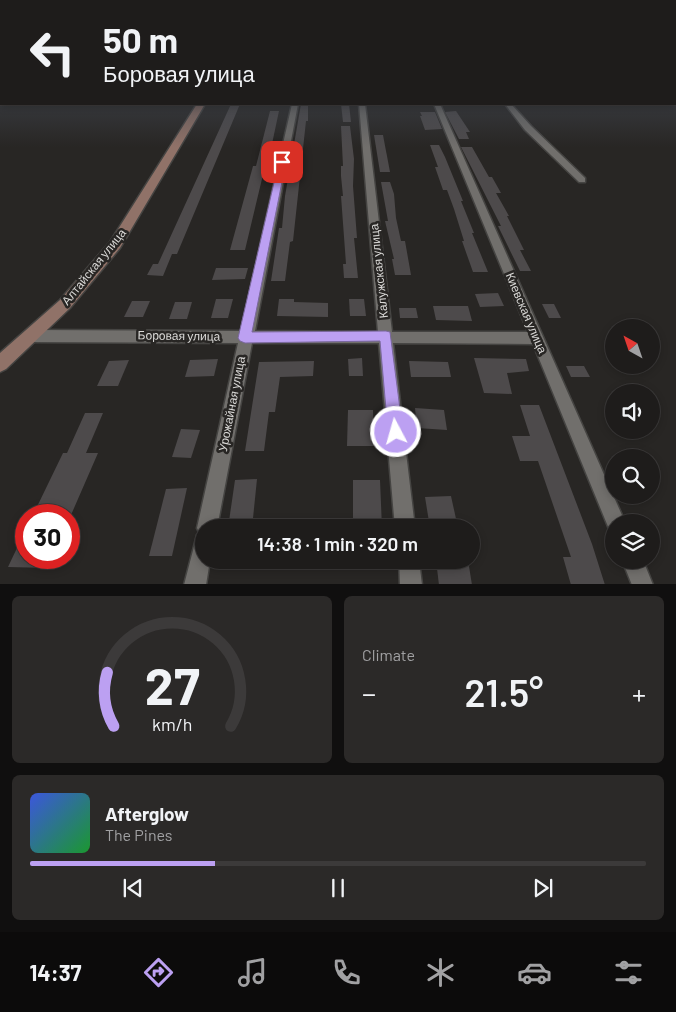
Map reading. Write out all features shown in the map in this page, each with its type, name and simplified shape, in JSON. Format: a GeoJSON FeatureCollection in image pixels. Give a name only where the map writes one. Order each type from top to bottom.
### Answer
{"type":"FeatureCollection","features":[{"type":"Feature","properties":{"kind":"main road","name":"Алтайская улица"},"geometry":{"type":"LineString","coordinates":[[0,364],[33,336],[65,304],[115,245],[200,105]]}},
{"type":"Feature","properties":{"kind":"main road"},"geometry":{"type":"LineString","coordinates":[[0,352],[33,336]]}},
{"type":"Feature","properties":{"kind":"street","name":"Урожайная улица"},"geometry":{"type":"LineString","coordinates":[[209,519],[295,105]]}},
{"type":"Feature","properties":{"kind":"street","name":"Калужская улица"},"geometry":{"type":"LineString","coordinates":[[362,105],[404,519]]}},
{"type":"Feature","properties":{"kind":"street","name":"Киевская улица"},"geometry":{"type":"LineString","coordinates":[[437,105],[613,514]]}},
{"type":"Feature","properties":{"kind":"street"},"geometry":{"type":"LineString","coordinates":[[509,105],[528,128],[582,180]]}},
{"type":"Feature","properties":{"kind":"street","name":"Боровая улица"},"geometry":{"type":"LineString","coordinates":[[33,336],[536,338]]}},
{"type":"Feature","properties":{"kind":"street"},"geometry":{"type":"LineString","coordinates":[[195,584],[198,569]]}},
{"type":"Feature","properties":{"kind":"street"},"geometry":{"type":"LineString","coordinates":[[410,569],[411,584]]}},
{"type":"Feature","properties":{"kind":"street"},"geometry":{"type":"LineString","coordinates":[[636,569],[643,584]]}},
{"type":"Feature","properties":{"kind":"building"},"geometry":{"type":"Polygon","coordinates":[[[231,105],[240,105],[177,254],[172,254],[163,276],[147,275],[153,264],[158,264],[231,105]]]}},
{"type":"Feature","properties":{"kind":"building"},"geometry":{"type":"Polygon","coordinates":[[[301,105],[308,105],[308,121],[306,121],[293,241],[290,242],[285,281],[271,281],[279,228],[282,228],[285,196],[301,105]]]}},
{"type":"Feature","properties":{"kind":"building"},"geometry":{"type":"Polygon","coordinates":[[[341,105],[349,105],[351,122],[343,122],[341,105]]]}},
{"type":"Feature","properties":{"kind":"building"},"geometry":{"type":"Polygon","coordinates":[[[270,111],[279,111],[245,250],[230,250],[253,166],[256,166],[270,111]]]}},
{"type":"Feature","properties":{"kind":"building"},"geometry":{"type":"Polygon","coordinates":[[[456,111],[470,132],[466,132],[469,139],[459,139],[445,112],[456,111]]]}},
{"type":"Feature","properties":{"kind":"building"},"geometry":{"type":"Polygon","coordinates":[[[420,112],[435,112],[442,129],[425,130],[420,112]]]}},
{"type":"Feature","properties":{"kind":"building"},"geometry":{"type":"Polygon","coordinates":[[[341,126],[350,126],[354,159],[353,186],[357,238],[354,238],[358,278],[344,278],[343,264],[346,264],[341,196],[343,196],[341,166],[343,166],[341,126]]]}},
{"type":"Feature","properties":{"kind":"building"},"geometry":{"type":"Polygon","coordinates":[[[374,135],[383,135],[390,172],[380,172],[374,135]]]}},
{"type":"Feature","properties":{"kind":"building"},"geometry":{"type":"Polygon","coordinates":[[[430,145],[439,145],[445,157],[488,272],[473,272],[462,241],[464,241],[454,209],[447,190],[443,190],[435,167],[438,167],[430,145]]]}},
{"type":"Feature","properties":{"kind":"building"},"geometry":{"type":"Polygon","coordinates":[[[461,147],[472,147],[489,177],[492,177],[501,193],[496,193],[509,216],[507,216],[524,250],[520,250],[531,271],[520,271],[498,226],[501,226],[461,147]]]}},
{"type":"Feature","properties":{"kind":"building"},"geometry":{"type":"Polygon","coordinates":[[[381,182],[390,182],[394,194],[396,218],[401,241],[405,241],[411,275],[395,275],[392,259],[394,259],[385,221],[388,221],[381,182]]]}},
{"type":"Feature","properties":{"kind":"building"},"geometry":{"type":"Polygon","coordinates":[[[216,268],[248,268],[245,279],[212,280],[216,268]]]}},
{"type":"Feature","properties":{"kind":"building"},"geometry":{"type":"Polygon","coordinates":[[[498,293],[504,306],[480,307],[475,294],[498,293]]]}},
{"type":"Feature","properties":{"kind":"building"},"geometry":{"type":"Polygon","coordinates":[[[216,299],[233,299],[228,318],[211,318],[216,299]]]}},
{"type":"Feature","properties":{"kind":"building"},"geometry":{"type":"Polygon","coordinates":[[[279,299],[294,299],[294,302],[328,303],[328,317],[277,316],[279,299]]]}},
{"type":"Feature","properties":{"kind":"building"},"geometry":{"type":"Polygon","coordinates":[[[349,299],[364,299],[366,316],[350,316],[349,299]]]}},
{"type":"Feature","properties":{"kind":"building"},"geometry":{"type":"Polygon","coordinates":[[[132,301],[150,301],[143,317],[124,317],[132,301]]]}},
{"type":"Feature","properties":{"kind":"building"},"geometry":{"type":"Polygon","coordinates":[[[175,302],[192,302],[187,319],[169,319],[175,302]]]}},
{"type":"Feature","properties":{"kind":"building"},"geometry":{"type":"Polygon","coordinates":[[[542,304],[554,304],[561,318],[549,318],[542,304]]]}},
{"type":"Feature","properties":{"kind":"building"},"geometry":{"type":"Polygon","coordinates":[[[433,306],[468,306],[472,321],[436,320],[433,306]]]}},
{"type":"Feature","properties":{"kind":"building"},"geometry":{"type":"Polygon","coordinates":[[[399,308],[416,308],[418,318],[400,318],[399,308]]]}},
{"type":"Feature","properties":{"kind":"building"},"geometry":{"type":"Polygon","coordinates":[[[362,358],[363,376],[349,376],[348,359],[362,358]]]}},
{"type":"Feature","properties":{"kind":"building"},"geometry":{"type":"Polygon","coordinates":[[[474,358],[526,359],[529,371],[507,373],[512,394],[484,393],[474,358]]]}},
{"type":"Feature","properties":{"kind":"building"},"geometry":{"type":"Polygon","coordinates":[[[218,359],[214,376],[185,377],[190,360],[218,359]]]}},
{"type":"Feature","properties":{"kind":"building"},"geometry":{"type":"Polygon","coordinates":[[[129,360],[118,386],[97,386],[109,361],[129,360]]]}},
{"type":"Feature","properties":{"kind":"building"},"geometry":{"type":"Polygon","coordinates":[[[314,361],[313,376],[280,377],[275,412],[269,412],[264,451],[245,451],[259,362],[314,361]]]}},
{"type":"Feature","properties":{"kind":"building"},"geometry":{"type":"Polygon","coordinates":[[[409,361],[448,362],[451,377],[411,377],[409,361]]]}},
{"type":"Feature","properties":{"kind":"building"},"geometry":{"type":"Polygon","coordinates":[[[566,366],[584,366],[590,377],[571,377],[566,366]]]}},
{"type":"Feature","properties":{"kind":"building"},"geometry":{"type":"Polygon","coordinates":[[[520,405],[539,405],[592,544],[605,584],[571,584],[563,557],[571,557],[538,461],[520,461],[512,436],[530,436],[520,405]]]}},
{"type":"Feature","properties":{"kind":"building"},"geometry":{"type":"Polygon","coordinates":[[[415,408],[444,410],[447,430],[417,428],[415,408]]]}},
{"type":"Feature","properties":{"kind":"building"},"geometry":{"type":"Polygon","coordinates":[[[348,410],[373,410],[374,446],[347,446],[348,410]]]}},
{"type":"Feature","properties":{"kind":"building"},"geometry":{"type":"Polygon","coordinates":[[[85,413],[103,413],[86,453],[98,453],[76,504],[38,504],[63,453],[67,453],[85,413]]]}},
{"type":"Feature","properties":{"kind":"building"},"geometry":{"type":"Polygon","coordinates":[[[181,429],[200,430],[191,458],[172,457],[181,429]]]}},
{"type":"Feature","properties":{"kind":"building"},"geometry":{"type":"Polygon","coordinates":[[[257,479],[253,519],[229,519],[235,480],[257,479]]]}},
{"type":"Feature","properties":{"kind":"building"},"geometry":{"type":"Polygon","coordinates":[[[353,480],[380,480],[382,519],[353,519],[353,480]]]}},
{"type":"Feature","properties":{"kind":"building"},"geometry":{"type":"Polygon","coordinates":[[[187,488],[172,556],[149,556],[166,489],[187,488]]]}},
{"type":"Feature","properties":{"kind":"building"},"geometry":{"type":"Polygon","coordinates":[[[451,496],[456,519],[429,519],[425,497],[451,496]]]}},
{"type":"Feature","properties":{"kind":"building"},"geometry":{"type":"Polygon","coordinates":[[[15,552],[15,567],[8,567],[15,552]]]}},
{"type":"Feature","properties":{"kind":"building"},"geometry":{"type":"Polygon","coordinates":[[[437,569],[469,569],[472,584],[439,584],[437,569]]]}},
{"type":"Feature","properties":{"kind":"route"},"geometry":{"type":"LineString","coordinates":[[282,162],[245,338],[386,336],[396,432]]}}]}
